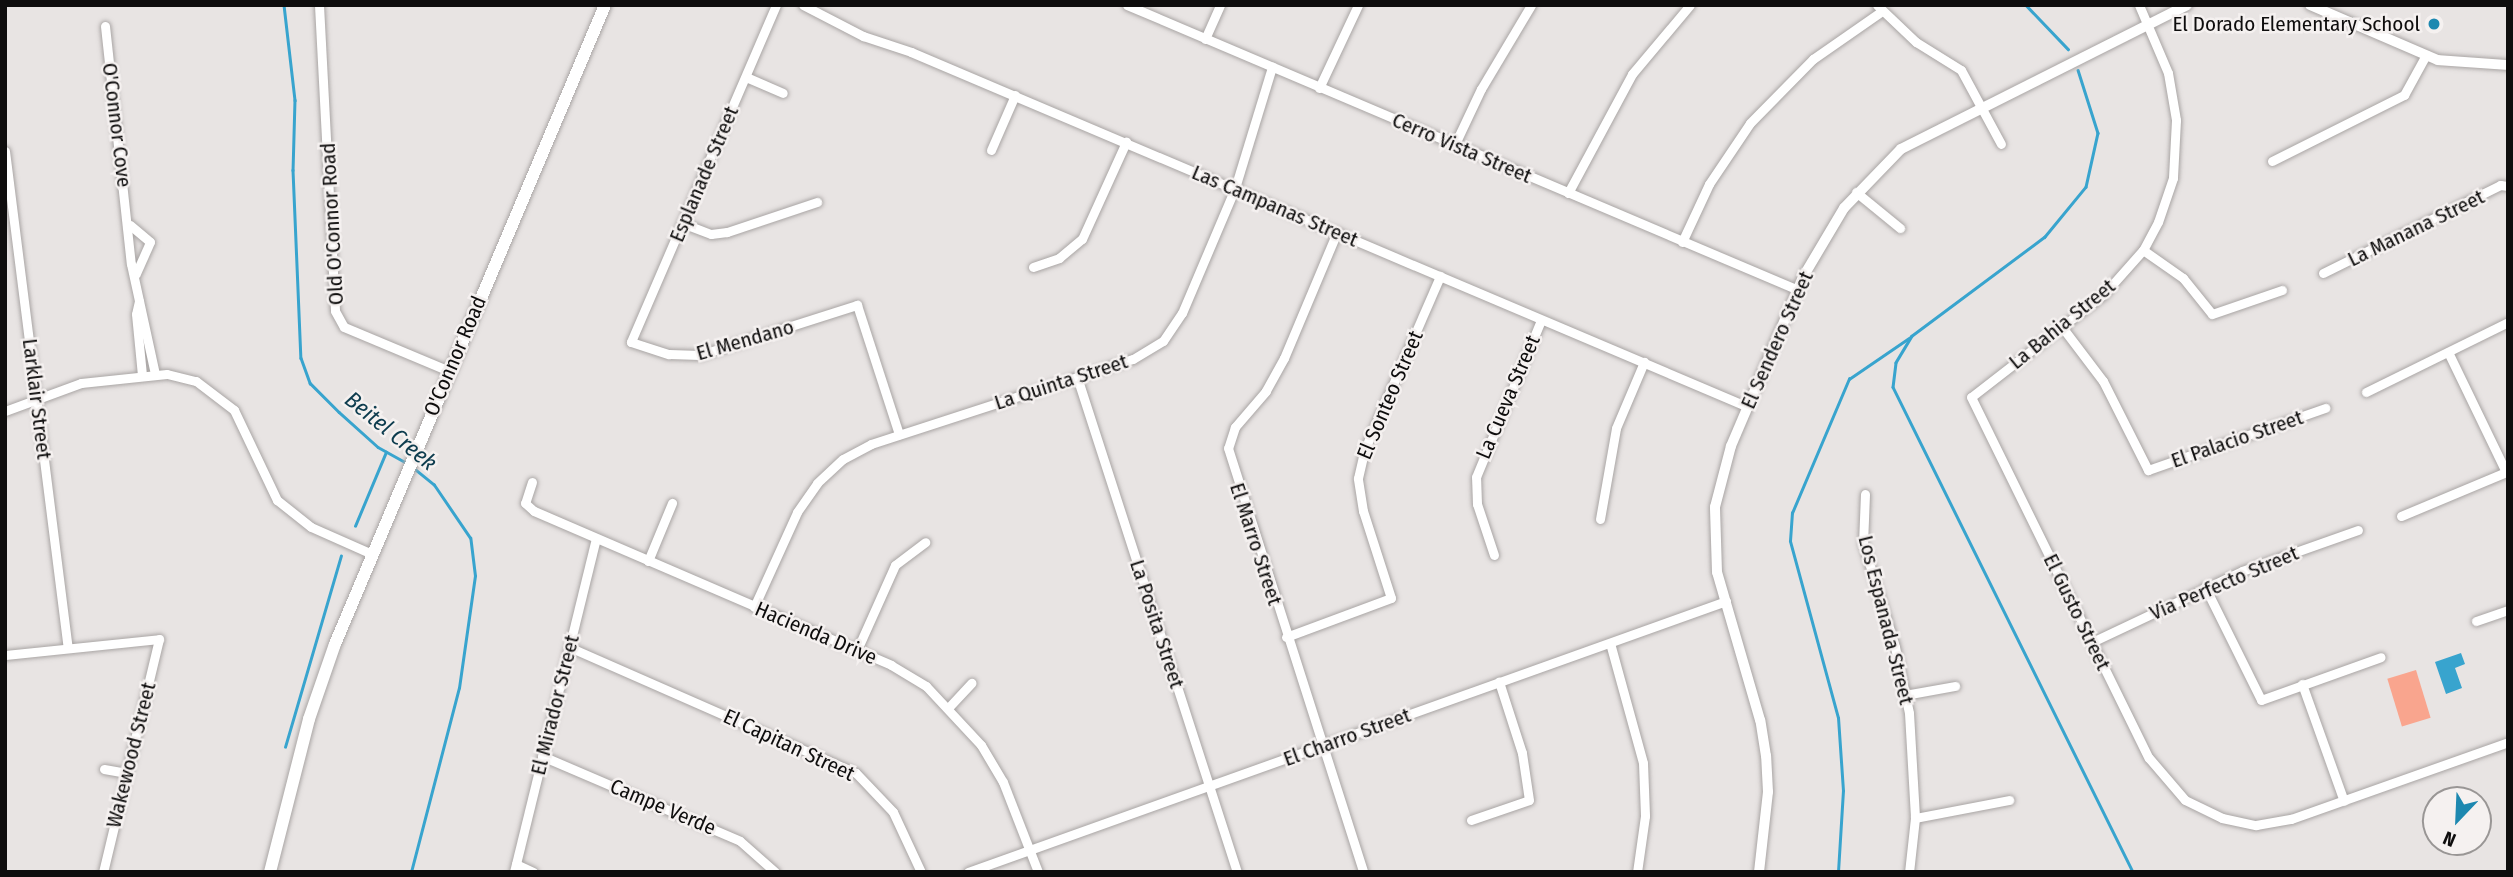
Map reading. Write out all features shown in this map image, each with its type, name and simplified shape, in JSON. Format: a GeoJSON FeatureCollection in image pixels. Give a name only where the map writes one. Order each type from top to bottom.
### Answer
{"type":"FeatureCollection","features":[{"type":"Feature","properties":{"kind":"main road","name":"O'Connor Road"},"geometry":{"type":"LineString","coordinates":[[270,872],[309,719],[372,554],[605,5]]}},
{"type":"Feature","properties":{"kind":"street","name":"Old O'Connor Road"},"geometry":{"type":"LineString","coordinates":[[319,5],[335,311],[344,327],[449,371]]}},
{"type":"Feature","properties":{"kind":"street","name":"Esplanade Street"},"geometry":{"type":"LineString","coordinates":[[631,342],[776,5]]}},
{"type":"Feature","properties":{"kind":"street","name":"Las Campanas Street"},"geometry":{"type":"LineString","coordinates":[[803,5],[863,36],[885,41],[1015,95],[1748,407]]}},
{"type":"Feature","properties":{"kind":"street","name":"Cerro Vista Street"},"geometry":{"type":"LineString","coordinates":[[1127,5],[1798,290]]}},
{"type":"Feature","properties":{"kind":"street"},"geometry":{"type":"LineString","coordinates":[[1205,39],[1220,5]]}},
{"type":"Feature","properties":{"kind":"street"},"geometry":{"type":"LineString","coordinates":[[1319,88],[1359,5]]}},
{"type":"Feature","properties":{"kind":"street"},"geometry":{"type":"LineString","coordinates":[[1454,146],[1480,89],[1531,5]]}},
{"type":"Feature","properties":{"kind":"street"},"geometry":{"type":"LineString","coordinates":[[1568,193],[1608,111],[1632,74],[1690,5]]}},
{"type":"Feature","properties":{"kind":"street","name":"La Bahia Street"},"geometry":{"type":"LineString","coordinates":[[1971,397],[2104,294],[2143,250],[2167,198],[2176,145],[2168,73],[2139,5]]}},
{"type":"Feature","properties":{"kind":"street","name":"El Sendero Street"},"geometry":{"type":"LineString","coordinates":[[1759,872],[1768,792],[1766,756],[1757,709],[1714,550],[1715,507],[1722,471],[1798,290],[1827,233],[1856,192],[1901,149],[2186,5]]}},
{"type":"Feature","properties":{"kind":"street"},"geometry":{"type":"LineString","coordinates":[[2310,5],[2426,55],[2459,64],[2508,65]]}},
{"type":"Feature","properties":{"kind":"street"},"geometry":{"type":"LineString","coordinates":[[1682,242],[1709,184],[1750,123],[1813,59],[1879,8],[1916,42],[1961,71],[2001,144]]}},
{"type":"Feature","properties":{"kind":"street","name":"O'Connor Cove"},"geometry":{"type":"LineString","coordinates":[[105,26],[139,301],[155,374]]}},
{"type":"Feature","properties":{"kind":"street"},"geometry":{"type":"LineString","coordinates":[[2272,161],[2396,101],[2410,89],[2426,55]]}},
{"type":"Feature","properties":{"kind":"street","name":"La Quinta Street"},"geometry":{"type":"LineString","coordinates":[[754,607],[797,512],[817,483],[858,450],[899,434],[1133,359],[1169,335],[1235,188],[1272,67]]}},
{"type":"Feature","properties":{"kind":"street"},"geometry":{"type":"LineString","coordinates":[[746,77],[783,93]]}},
{"type":"Feature","properties":{"kind":"street"},"geometry":{"type":"LineString","coordinates":[[992,150],[1015,95]]}},
{"type":"Feature","properties":{"kind":"street"},"geometry":{"type":"LineString","coordinates":[[1032,267],[1059,258],[1082,239],[1126,142]]}},
{"type":"Feature","properties":{"kind":"street","name":"Larklair Street"},"geometry":{"type":"LineString","coordinates":[[5,151],[68,647]]}},
{"type":"Feature","properties":{"kind":"street","name":"La Manana Street"},"geometry":{"type":"LineString","coordinates":[[2323,272],[2500,185],[2508,187]]}},
{"type":"Feature","properties":{"kind":"street"},"geometry":{"type":"LineString","coordinates":[[1856,192],[1900,228]]}},
{"type":"Feature","properties":{"kind":"street"},"geometry":{"type":"LineString","coordinates":[[682,223],[711,234],[727,232],[817,202]]}},
{"type":"Feature","properties":{"kind":"street","name":"O'Connor Cove"},"geometry":{"type":"LineString","coordinates":[[130,225],[150,242],[136,274]]}},
{"type":"Feature","properties":{"kind":"street","name":"El Marro Street"},"geometry":{"type":"LineString","coordinates":[[1337,232],[1284,358],[1266,391],[1235,427],[1228,448],[1363,872]]}},
{"type":"Feature","properties":{"kind":"street"},"geometry":{"type":"LineString","coordinates":[[2143,250],[2183,278],[2212,314],[2282,290]]}},
{"type":"Feature","properties":{"kind":"street","name":"El Sonteo Street"},"geometry":{"type":"LineString","coordinates":[[1286,637],[1391,598],[1363,511],[1358,478],[1364,452],[1440,276]]}},
{"type":"Feature","properties":{"kind":"street","name":"O'Connor Cove"},"geometry":{"type":"LineString","coordinates":[[139,301],[136,314],[142,375]]}},
{"type":"Feature","properties":{"kind":"street","name":"El Mendano"},"geometry":{"type":"LineString","coordinates":[[631,342],[669,354],[700,355],[857,305],[899,434]]}},
{"type":"Feature","properties":{"kind":"street","name":"La Cueva Street"},"geometry":{"type":"LineString","coordinates":[[1494,555],[1478,504],[1476,477],[1541,320]]}},
{"type":"Feature","properties":{"kind":"street"},"geometry":{"type":"LineString","coordinates":[[2366,392],[2508,322]]}},
{"type":"Feature","properties":{"kind":"street","name":"El Palacio Street"},"geometry":{"type":"LineString","coordinates":[[2062,327],[2103,381],[2148,470],[2325,408]]}},
{"type":"Feature","properties":{"kind":"street"},"geometry":{"type":"LineString","coordinates":[[2401,516],[2506,472],[2448,352]]}},
{"type":"Feature","properties":{"kind":"street"},"geometry":{"type":"LineString","coordinates":[[1600,519],[1616,428],[1644,362]]}},
{"type":"Feature","properties":{"kind":"street"},"geometry":{"type":"LineString","coordinates":[[5,411],[36,397],[81,383],[155,374],[186,377],[221,396],[248,436],[257,467],[277,500],[311,527],[372,554]]}},
{"type":"Feature","properties":{"kind":"street","name":"La Posita Street"},"geometry":{"type":"LineString","coordinates":[[1077,377],[1237,872]]}},
{"type":"Feature","properties":{"kind":"street","name":"El Gusto Street"},"geometry":{"type":"LineString","coordinates":[[1971,397],[2157,770],[2175,791],[2203,811],[2244,824],[2269,824],[2344,801],[2508,741]]}},
{"type":"Feature","properties":{"kind":"street","name":"Hacienda Drive"},"geometry":{"type":"LineString","coordinates":[[532,482],[525,498],[528,508],[857,650],[911,676],[949,707],[994,766],[1031,849],[1038,872]]}},
{"type":"Feature","properties":{"kind":"street","name":"Los Espanada Street"},"geometry":{"type":"LineString","coordinates":[[1865,494],[1863,543],[1905,695],[1915,773],[1915,818],[1909,872]]}},
{"type":"Feature","properties":{"kind":"street"},"geometry":{"type":"LineString","coordinates":[[648,561],[672,503]]}},
{"type":"Feature","properties":{"kind":"street","name":"Via Perfecto Street"},"geometry":{"type":"LineString","coordinates":[[2092,642],[2205,587],[2358,530]]}},
{"type":"Feature","properties":{"kind":"street","name":"El Mirador Street"},"geometry":{"type":"LineString","coordinates":[[515,868],[596,539]]}},
{"type":"Feature","properties":{"kind":"street"},"geometry":{"type":"LineString","coordinates":[[857,650],[895,565],[925,542]]}},
{"type":"Feature","properties":{"kind":"street"},"geometry":{"type":"LineString","coordinates":[[2205,587],[2261,700],[2381,657]]}},
{"type":"Feature","properties":{"kind":"street","name":"El Charro Street"},"geometry":{"type":"LineString","coordinates":[[968,872],[1726,601]]}},
{"type":"Feature","properties":{"kind":"street"},"geometry":{"type":"LineString","coordinates":[[2476,621],[2508,610]]}},
{"type":"Feature","properties":{"kind":"street","name":"Wakewood Street"},"geometry":{"type":"LineString","coordinates":[[68,647],[159,639],[103,872]]}},
{"type":"Feature","properties":{"kind":"street"},"geometry":{"type":"LineString","coordinates":[[1610,643],[1643,762],[1645,816],[1637,872]]}},
{"type":"Feature","properties":{"kind":"street"},"geometry":{"type":"LineString","coordinates":[[5,655],[68,647]]}},
{"type":"Feature","properties":{"kind":"street","name":"El Capitan Street"},"geometry":{"type":"LineString","coordinates":[[569,648],[844,766],[867,782],[893,812],[921,872]]}},
{"type":"Feature","properties":{"kind":"street"},"geometry":{"type":"LineString","coordinates":[[949,707],[971,682]]}},
{"type":"Feature","properties":{"kind":"street"},"geometry":{"type":"LineString","coordinates":[[1471,820],[1529,800],[1522,753],[1499,682]]}},
{"type":"Feature","properties":{"kind":"street"},"geometry":{"type":"LineString","coordinates":[[2302,684],[2344,801]]}},
{"type":"Feature","properties":{"kind":"street"},"geometry":{"type":"LineString","coordinates":[[1905,695],[1955,686]]}},
{"type":"Feature","properties":{"kind":"street","name":"Campe Verde"},"geometry":{"type":"LineString","coordinates":[[542,756],[740,841],[775,872]]}},
{"type":"Feature","properties":{"kind":"street"},"geometry":{"type":"LineString","coordinates":[[104,769],[127,773]]}},
{"type":"Feature","properties":{"kind":"street"},"geometry":{"type":"LineString","coordinates":[[1915,818],[2009,800]]}},
{"type":"Feature","properties":{"kind":"street"},"geometry":{"type":"LineString","coordinates":[[515,868],[533,872]]}},
{"type":"Feature","properties":{"kind":"shaded area"},"geometry":{"type":"Polygon","coordinates":[[[2416,670],[2431,718],[2402,727],[2387,679],[2416,670]]]}},
{"type":"Feature","properties":{"kind":"water"},"geometry":{"type":"Polygon","coordinates":[[[2461,653],[2465,664],[2455,668],[2462,688],[2446,694],[2435,662],[2461,653]]]}},
{"type":"Feature","properties":{"kind":"waterway","name":"Beitel Creek"},"geometry":{"type":"LineString","coordinates":[[284,5],[295,100],[293,170],[301,358],[310,383],[339,412],[378,447],[407,463]]}},
{"type":"Feature","properties":{"kind":"waterway"},"geometry":{"type":"LineString","coordinates":[[2026,5],[2068,49]]}},
{"type":"Feature","properties":{"kind":"waterway"},"geometry":{"type":"LineString","coordinates":[[2078,70],[2098,133],[2086,187],[2045,237],[1912,336],[1896,363],[1893,387],[2133,872]]}},
{"type":"Feature","properties":{"kind":"waterway"},"geometry":{"type":"LineString","coordinates":[[1838,872],[1843,791],[1838,718],[1790,541],[1792,513],[1849,379],[1909,338]]}},
{"type":"Feature","properties":{"kind":"waterway"},"geometry":{"type":"LineString","coordinates":[[355,526],[386,452]]}},
{"type":"Feature","properties":{"kind":"waterway","name":"Beitel Creek"},"geometry":{"type":"LineString","coordinates":[[411,872],[459,688],[475,576],[470,538],[434,485],[414,469]]}},
{"type":"Feature","properties":{"kind":"waterway"},"geometry":{"type":"LineString","coordinates":[[285,747],[341,556]]}},
{"type":"Feature","properties":{"kind":"place","name":"El Dorado Elementary School"},"geometry":{"type":"Point","coordinates":[2434,24]}}]}
